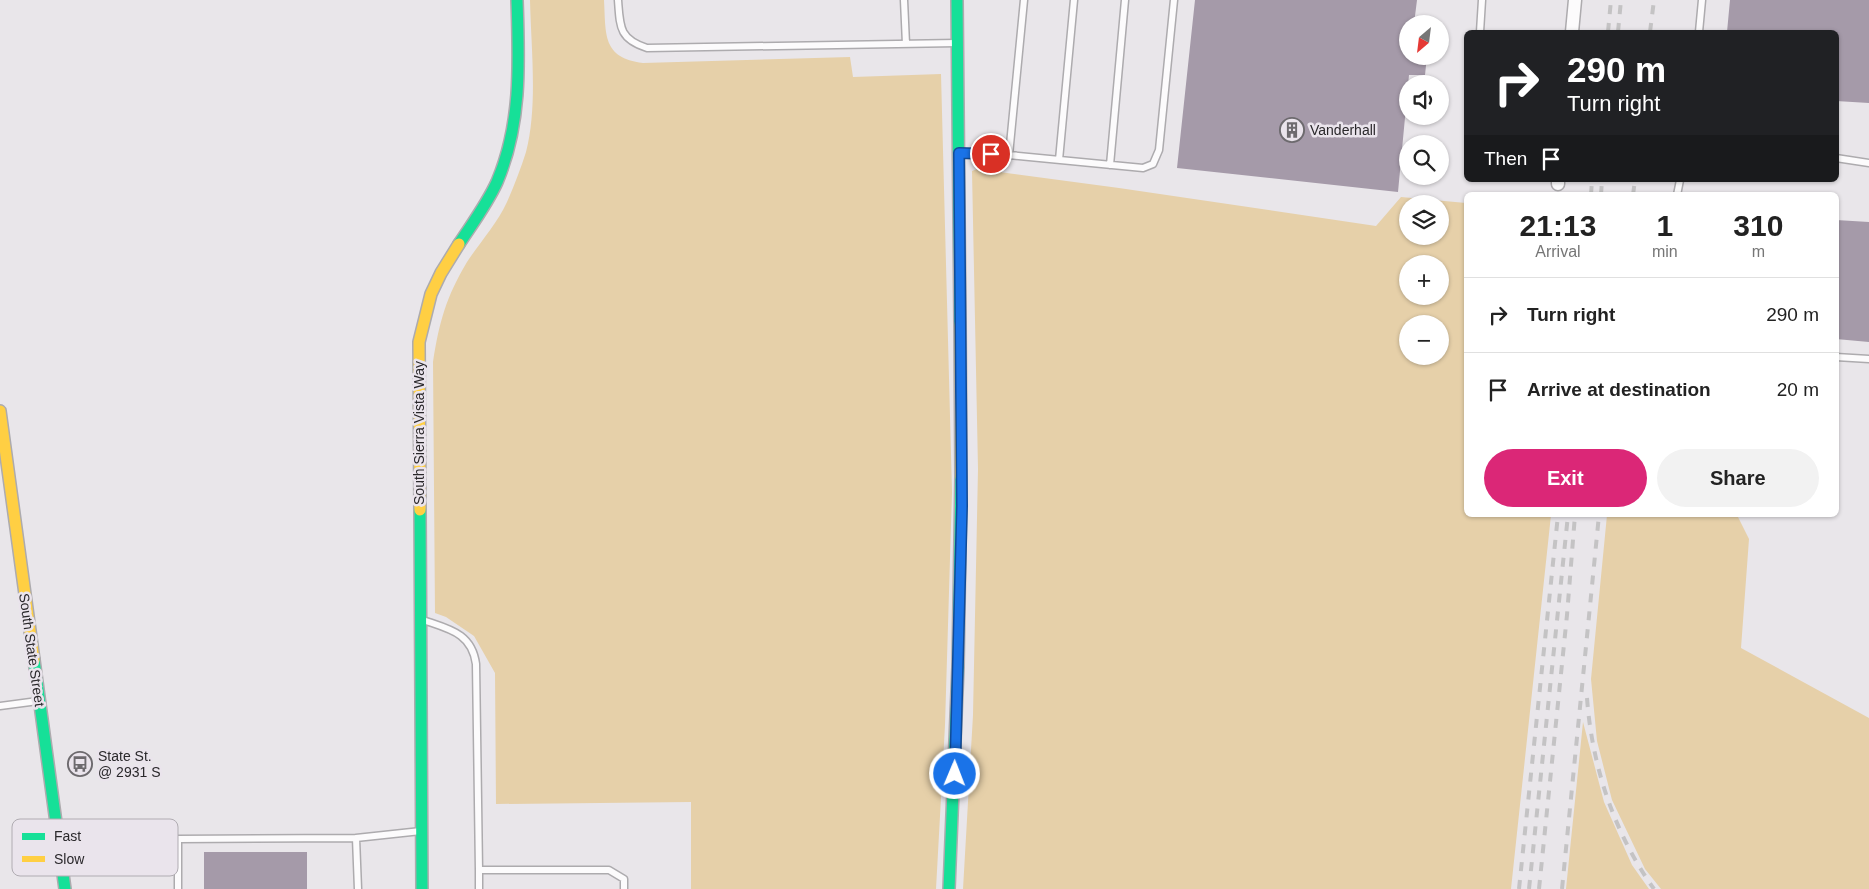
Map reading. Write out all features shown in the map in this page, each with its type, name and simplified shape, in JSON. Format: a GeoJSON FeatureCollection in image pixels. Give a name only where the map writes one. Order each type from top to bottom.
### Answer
{"type":"FeatureCollection","features":[{"type":"Feature","properties":{"kind":"street","name":"South Sierra Vista Way"},"geometry":{"type":"LineString","coordinates":[[422,889],[419,342],[423,318],[433,288],[445,266],[480,213],[496,183],[509,150],[517,115],[520,89],[517,0]]}},
{"type":"Feature","properties":{"kind":"street"},"geometry":{"type":"LineString","coordinates":[[949,889],[955,793],[961,516],[958,0]]}},
{"type":"Feature","properties":{"kind":"street"},"geometry":{"type":"LineString","coordinates":[[1572,30],[1575,0]]}},
{"type":"Feature","properties":{"kind":"street","name":"South State Street"},"geometry":{"type":"LineString","coordinates":[[0,411],[55,819]]}},
{"type":"Feature","properties":{"kind":"street","name":"South State Street"},"geometry":{"type":"LineString","coordinates":[[63,876],[65,889]]}},
{"type":"Feature","properties":{"kind":"lane"},"geometry":{"type":"LineString","coordinates":[[618,0],[620,23],[625,36],[634,43],[647,48],[958,43]]}},
{"type":"Feature","properties":{"kind":"lane"},"geometry":{"type":"LineString","coordinates":[[904,0],[906,44]]}},
{"type":"Feature","properties":{"kind":"lane"},"geometry":{"type":"LineString","coordinates":[[1009,155],[1024,0]]}},
{"type":"Feature","properties":{"kind":"lane"},"geometry":{"type":"LineString","coordinates":[[1059,160],[1074,0]]}},
{"type":"Feature","properties":{"kind":"lane"},"geometry":{"type":"LineString","coordinates":[[1110,165],[1125,0]]}},
{"type":"Feature","properties":{"kind":"lane"},"geometry":{"type":"LineString","coordinates":[[959,153],[1009,155],[1144,168],[1153,164],[1159,150],[1174,0]]}},
{"type":"Feature","properties":{"kind":"lane"},"geometry":{"type":"LineString","coordinates":[[1480,30],[1482,0]]}},
{"type":"Feature","properties":{"kind":"lane"},"geometry":{"type":"LineString","coordinates":[[1699,30],[1702,0]]}},
{"type":"Feature","properties":{"kind":"lane"},"geometry":{"type":"LineString","coordinates":[[1839,158],[1869,163]]}},
{"type":"Feature","properties":{"kind":"lane"},"geometry":{"type":"LineString","coordinates":[[1839,357],[1869,359]]}},
{"type":"Feature","properties":{"kind":"lane"},"geometry":{"type":"LineString","coordinates":[[420,620],[452,630],[468,641],[474,652],[479,889]]}},
{"type":"Feature","properties":{"kind":"lane"},"geometry":{"type":"LineString","coordinates":[[0,706],[39,701]]}},
{"type":"Feature","properties":{"kind":"lane"},"geometry":{"type":"LineString","coordinates":[[178,889],[178,839],[356,838],[422,831]]}},
{"type":"Feature","properties":{"kind":"lane"},"geometry":{"type":"LineString","coordinates":[[356,838],[358,889]]}},
{"type":"Feature","properties":{"kind":"lane"},"geometry":{"type":"LineString","coordinates":[[479,870],[609,870],[624,879],[624,889]]}},
{"type":"Feature","properties":{"kind":"shaded area"},"geometry":{"type":"Polygon","coordinates":[[[530,0],[604,0],[606,34],[613,50],[620,56],[643,63],[850,57],[853,77],[941,74],[952,492],[945,725],[936,889],[691,889],[691,802],[496,804],[495,673],[474,636],[446,617],[435,613],[433,362],[441,322],[454,287],[467,262],[503,210],[526,152],[530,134],[533,96],[530,0]]]}},
{"type":"Feature","properties":{"kind":"shaded area"},"geometry":{"type":"Polygon","coordinates":[[[977,169],[1119,188],[1376,226],[1399,199],[1399,245],[1449,245],[1449,201],[1464,203],[1464,517],[1551,517],[1511,889],[963,889],[973,715],[978,469],[972,171],[977,169]]]}},
{"type":"Feature","properties":{"kind":"shaded area"},"geometry":{"type":"Polygon","coordinates":[[[1607,517],[1738,517],[1749,539],[1741,648],[1869,718],[1869,889],[1661,889],[1645,869],[1612,800],[1597,741],[1591,679],[1607,517]]]}},
{"type":"Feature","properties":{"kind":"shaded area"},"geometry":{"type":"Polygon","coordinates":[[[1583,722],[1604,802],[1632,865],[1649,889],[1566,889],[1583,722]]]}},
{"type":"Feature","properties":{"kind":"building","name":"Vanderhall"},"geometry":{"type":"Polygon","coordinates":[[[1195,0],[1417,0],[1415,15],[1399,15],[1399,65],[1426,65],[1425,75],[1399,75],[1399,125],[1404,125],[1403,135],[1399,135],[1398,192],[1177,168],[1195,0]]]}},
{"type":"Feature","properties":{"kind":"building"},"geometry":{"type":"Polygon","coordinates":[[[1730,0],[1869,0],[1869,103],[1839,101],[1839,30],[1727,30],[1730,0]]]}},
{"type":"Feature","properties":{"kind":"building"},"geometry":{"type":"Polygon","coordinates":[[[1839,220],[1869,222],[1869,342],[1839,339],[1839,220]]]}},
{"type":"Feature","properties":{"kind":"building"},"geometry":{"type":"Polygon","coordinates":[[[204,852],[307,852],[307,889],[204,889],[204,852]]]}},
{"type":"Feature","properties":{"kind":"railway"},"geometry":{"type":"LineString","coordinates":[[1608,30],[1611,0]]}},
{"type":"Feature","properties":{"kind":"railway"},"geometry":{"type":"LineString","coordinates":[[1618,30],[1621,0]]}},
{"type":"Feature","properties":{"kind":"railway"},"geometry":{"type":"LineString","coordinates":[[1650,30],[1654,0]]}},
{"type":"Feature","properties":{"kind":"railway"},"geometry":{"type":"LineString","coordinates":[[1591,192],[1592,182]]}},
{"type":"Feature","properties":{"kind":"railway"},"geometry":{"type":"LineString","coordinates":[[1601,192],[1602,182]]}},
{"type":"Feature","properties":{"kind":"railway"},"geometry":{"type":"LineString","coordinates":[[1633,192],[1635,182]]}},
{"type":"Feature","properties":{"kind":"railway"},"geometry":{"type":"LineString","coordinates":[[1519,889],[1558,517]]}},
{"type":"Feature","properties":{"kind":"railway"},"geometry":{"type":"LineString","coordinates":[[1529,889],[1568,517]]}},
{"type":"Feature","properties":{"kind":"railway"},"geometry":{"type":"LineString","coordinates":[[1539,889],[1567,615],[1575,517]]}},
{"type":"Feature","properties":{"kind":"railway"},"geometry":{"type":"LineString","coordinates":[[1562,889],[1599,517]]}},
{"type":"Feature","properties":{"kind":"railway"},"geometry":{"type":"LineString","coordinates":[[1587,698],[1594,749],[1607,798],[1627,845],[1654,889]]}},
{"type":"Feature","properties":{"kind":"traffic: fast"},"geometry":{"type":"LineString","coordinates":[[459,244],[497,182],[511,137],[517,92],[517,0]]}},
{"type":"Feature","properties":{"kind":"traffic: fast"},"geometry":{"type":"LineString","coordinates":[[957,0],[960,324]]}},
{"type":"Feature","properties":{"kind":"traffic: fast"},"geometry":{"type":"LineString","coordinates":[[949,889],[958,667],[961,477]]}},
{"type":"Feature","properties":{"kind":"traffic: fast"},"geometry":{"type":"LineString","coordinates":[[420,510],[422,889]]}},
{"type":"Feature","properties":{"kind":"traffic: fast"},"geometry":{"type":"LineString","coordinates":[[34,660],[56,819]]}},
{"type":"Feature","properties":{"kind":"traffic: fast"},"geometry":{"type":"LineString","coordinates":[[63,876],[65,889]]}},
{"type":"Feature","properties":{"kind":"traffic: slow"},"geometry":{"type":"LineString","coordinates":[[420,510],[419,342],[431,294],[441,273],[459,244]]}},
{"type":"Feature","properties":{"kind":"traffic: slow"},"geometry":{"type":"LineString","coordinates":[[960,324],[961,477]]}},
{"type":"Feature","properties":{"kind":"traffic: slow"},"geometry":{"type":"LineString","coordinates":[[0,411],[34,660]]}},
{"type":"Feature","properties":{"kind":"place","name":"Vanderhall"},"geometry":{"type":"Point","coordinates":[1292,130]}},
{"type":"Feature","properties":{"kind":"place","name":"State St. @ 2931 S"},"geometry":{"type":"Point","coordinates":[80,764]}},
{"type":"Feature","properties":{"kind":"route"},"geometry":{"type":"LineString","coordinates":[[955,774],[962,506],[959,153],[991,154]]}}]}
